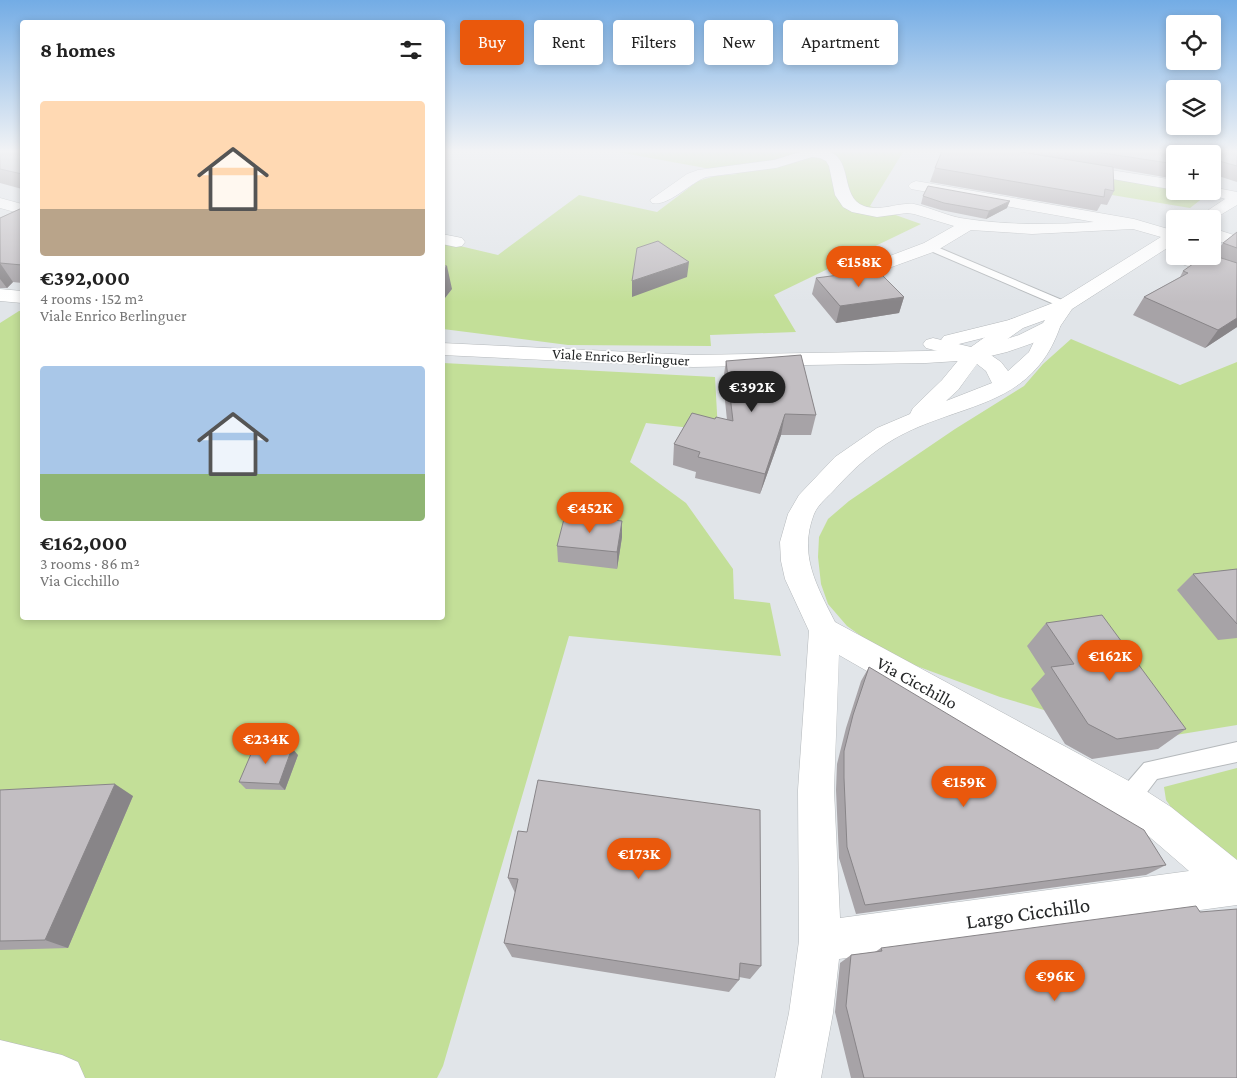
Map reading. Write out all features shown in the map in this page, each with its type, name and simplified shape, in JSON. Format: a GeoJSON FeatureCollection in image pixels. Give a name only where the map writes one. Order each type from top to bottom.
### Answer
{"type":"FeatureCollection","features":[{"type":"Feature","properties":{"kind":"street"},"geometry":{"type":"LineString","coordinates":[[846,201],[850,205],[863,210],[874,212],[896,211],[907,208],[969,224],[1058,230],[1134,224]]}},
{"type":"Feature","properties":{"kind":"street"},"geometry":{"type":"LineString","coordinates":[[907,208],[910,201]]}},
{"type":"Feature","properties":{"kind":"street"},"geometry":{"type":"LineString","coordinates":[[1028,201],[1134,224],[1166,233]]}},
{"type":"Feature","properties":{"kind":"street"},"geometry":{"type":"LineString","coordinates":[[1217,210],[1230,201]]}},
{"type":"Feature","properties":{"kind":"street"},"geometry":{"type":"LineString","coordinates":[[0,203],[20,208]]}},
{"type":"Feature","properties":{"kind":"street"},"geometry":{"type":"LineString","coordinates":[[864,272],[930,247],[969,224]]}},
{"type":"Feature","properties":{"kind":"street"},"geometry":{"type":"LineString","coordinates":[[1221,234],[1237,235]]}},
{"type":"Feature","properties":{"kind":"street"},"geometry":{"type":"LineString","coordinates":[[1221,236],[1237,242]]}},
{"type":"Feature","properties":{"kind":"street"},"geometry":{"type":"LineString","coordinates":[[859,357],[934,344],[1016,324],[1066,305],[1166,241]]}},
{"type":"Feature","properties":{"kind":"street"},"geometry":{"type":"LineString","coordinates":[[1155,248],[1166,252]]}},
{"type":"Feature","properties":{"kind":"street"},"geometry":{"type":"LineString","coordinates":[[1201,265],[1237,278]]}},
{"type":"Feature","properties":{"kind":"street"},"geometry":{"type":"LineString","coordinates":[[0,295],[20,298]]}},
{"type":"Feature","properties":{"kind":"street"},"geometry":{"type":"LineString","coordinates":[[798,1078],[811,1014],[820,941],[816,790],[824,631],[799,579],[795,561],[794,542],[801,514],[808,502],[844,463],[885,434],[912,420],[991,393],[1004,386],[1036,356],[1043,346],[1050,327],[1066,305]]}},
{"type":"Feature","properties":{"kind":"street"},"geometry":{"type":"LineString","coordinates":[[912,420],[950,384],[974,354],[1016,324]]}},
{"type":"Feature","properties":{"kind":"street"},"geometry":{"type":"LineString","coordinates":[[859,357],[926,357],[974,354],[1026,339],[1050,327]]}},
{"type":"Feature","properties":{"kind":"street"},"geometry":{"type":"LineString","coordinates":[[934,344],[974,354],[994,366],[1002,376],[1004,386]]}},
{"type":"Feature","properties":{"kind":"street","name":"Viale Enrico Berlinguer"},"geometry":{"type":"LineString","coordinates":[[445,349],[693,361],[859,357]]}},
{"type":"Feature","properties":{"kind":"street","name":"Via Cicchillo"},"geometry":{"type":"LineString","coordinates":[[824,631],[1127,800],[1158,820],[1237,885]]}},
{"type":"Feature","properties":{"kind":"street","name":"Largo Cicchillo"},"geometry":{"type":"LineString","coordinates":[[820,941],[1237,885]]}},
{"type":"Feature","properties":{"kind":"street"},"geometry":{"type":"LineString","coordinates":[[0,1063],[62,1078]]}},
{"type":"Feature","properties":{"kind":"lane"},"geometry":{"type":"LineString","coordinates":[[930,247],[1066,305]]}},
{"type":"Feature","properties":{"kind":"lane"},"geometry":{"type":"LineString","coordinates":[[1127,800],[1151,770],[1237,752]]}},
{"type":"Feature","properties":{"kind":"green space"},"geometry":{"type":"Polygon","coordinates":[[[570,201],[608,201],[657,212],[671,201],[873,201],[870,206],[921,224],[774,295],[796,332],[710,335],[711,346],[568,345],[445,329],[445,298],[451,290],[445,289],[445,242],[498,255],[570,201]]]}},
{"type":"Feature","properties":{"kind":"green space"},"geometry":{"type":"Polygon","coordinates":[[[1150,201],[1199,201],[1190,208],[1150,201]]]}},
{"type":"Feature","properties":{"kind":"green space"},"geometry":{"type":"Polygon","coordinates":[[[20,311],[20,620],[445,620],[445,363],[715,377],[718,431],[646,423],[630,462],[686,503],[733,569],[734,599],[770,603],[781,656],[569,636],[443,1066],[437,1078],[62,1078],[0,1063],[0,323],[20,311]]]}},
{"type":"Feature","properties":{"kind":"green space"},"geometry":{"type":"Polygon","coordinates":[[[1071,339],[1180,385],[1237,362],[1237,725],[1151,739],[1053,686],[1044,710],[1000,697],[914,665],[878,648],[847,626],[828,604],[821,584],[818,557],[819,537],[828,519],[849,501],[955,429],[1024,386],[1043,364],[1071,339]]]}},
{"type":"Feature","properties":{"kind":"green space"},"geometry":{"type":"Polygon","coordinates":[[[1237,768],[1237,861],[1176,814],[1166,800],[1164,787],[1237,768]]]}},
{"type":"Feature","properties":{"kind":"building"},"geometry":{"type":"Polygon","coordinates":[[[939,201],[1009,201],[989,211],[939,201]]]}},
{"type":"Feature","properties":{"kind":"building"},"geometry":{"type":"Polygon","coordinates":[[[20,209],[20,265],[0,263],[0,218],[20,209]]]}},
{"type":"Feature","properties":{"kind":"building"},"geometry":{"type":"Polygon","coordinates":[[[1237,232],[1237,248],[1223,243],[1237,232]]]}},
{"type":"Feature","properties":{"kind":"building"},"geometry":{"type":"Polygon","coordinates":[[[658,241],[689,262],[632,281],[637,248],[658,241]]]}},
{"type":"Feature","properties":{"kind":"building"},"geometry":{"type":"Polygon","coordinates":[[[1221,258],[1237,263],[1237,318],[1218,330],[1144,297],[1188,273],[1183,271],[1191,265],[1221,265],[1221,258]]]}},
{"type":"Feature","properties":{"kind":"building"},"geometry":{"type":"Polygon","coordinates":[[[877,270],[904,297],[840,306],[816,278],[877,270]]]}},
{"type":"Feature","properties":{"kind":"building"},"geometry":{"type":"Polygon","coordinates":[[[801,355],[816,415],[785,414],[765,474],[698,457],[700,452],[674,444],[692,413],[733,421],[726,361],[801,355]]]}},
{"type":"Feature","properties":{"kind":"building"},"geometry":{"type":"Polygon","coordinates":[[[565,515],[622,521],[617,552],[557,546],[565,515]]]}},
{"type":"Feature","properties":{"kind":"building"},"geometry":{"type":"Polygon","coordinates":[[[1237,569],[1237,624],[1193,574],[1237,569]]]}},
{"type":"Feature","properties":{"kind":"building"},"geometry":{"type":"Polygon","coordinates":[[[1102,615],[1186,729],[1117,739],[1088,724],[1051,667],[1074,664],[1046,623],[1102,615]]]}},
{"type":"Feature","properties":{"kind":"building"},"geometry":{"type":"Polygon","coordinates":[[[869,667],[1144,830],[1166,865],[865,905],[847,847],[844,751],[853,715],[869,667]]]}},
{"type":"Feature","properties":{"kind":"building"},"geometry":{"type":"Polygon","coordinates":[[[254,747],[292,748],[279,784],[239,782],[254,747]]]}},
{"type":"Feature","properties":{"kind":"building"},"geometry":{"type":"Polygon","coordinates":[[[538,780],[760,810],[761,966],[740,963],[739,980],[504,943],[518,879],[508,878],[518,831],[527,832],[538,780]]]}},
{"type":"Feature","properties":{"kind":"building"},"geometry":{"type":"Polygon","coordinates":[[[115,784],[45,940],[0,941],[0,790],[115,784]]]}},
{"type":"Feature","properties":{"kind":"building"},"geometry":{"type":"Polygon","coordinates":[[[1196,906],[1200,912],[1237,909],[1237,1078],[864,1078],[846,1006],[851,955],[882,951],[881,948],[1196,906]]]}}]}
